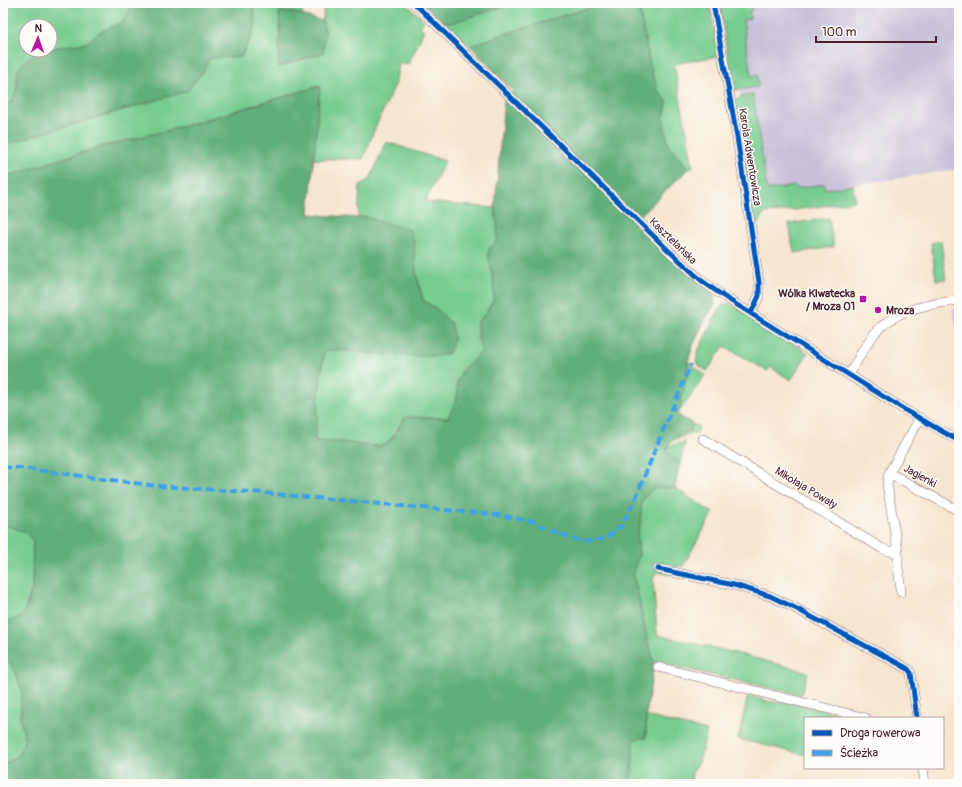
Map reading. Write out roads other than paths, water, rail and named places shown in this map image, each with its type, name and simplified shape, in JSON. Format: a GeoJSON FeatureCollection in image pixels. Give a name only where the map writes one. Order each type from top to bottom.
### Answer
{"type":"FeatureCollection","features":[{"type":"Feature","properties":{"kind":"street","name":"Kasztelańska"},"geometry":{"type":"LineString","coordinates":[[414,3],[702,281],[849,375],[959,441]]}},
{"type":"Feature","properties":{"kind":"street","name":"Karola Adwentowicza"},"geometry":{"type":"LineString","coordinates":[[713,3],[737,137],[759,282],[759,296],[751,313]]}},
{"type":"Feature","properties":{"kind":"street"},"geometry":{"type":"LineString","coordinates":[[849,375],[875,334],[892,318],[911,308],[959,300]]}},
{"type":"Feature","properties":{"kind":"street"},"geometry":{"type":"LineString","coordinates":[[901,592],[898,552],[888,490],[888,478],[920,418]]}},
{"type":"Feature","properties":{"kind":"street","name":"Mikołaja Powały"},"geometry":{"type":"LineString","coordinates":[[703,439],[881,548],[888,551],[898,552]]}},
{"type":"Feature","properties":{"kind":"street","name":"Jagienki"},"geometry":{"type":"LineString","coordinates":[[890,472],[959,511]]}},
{"type":"Feature","properties":{"kind":"street"},"geometry":{"type":"LineString","coordinates":[[658,569],[734,585],[770,596],[903,666],[908,669],[910,673],[917,717]]}},
{"type":"Feature","properties":{"kind":"street"},"geometry":{"type":"LineString","coordinates":[[658,667],[862,717]]}},
{"type":"Feature","properties":{"kind":"street"},"geometry":{"type":"LineString","coordinates":[[923,769],[925,784]]}},
{"type":"Feature","properties":{"kind":"place","name":"Wólka Klwatecka / Mroza 01"},"geometry":{"type":"Point","coordinates":[863,299]}},
{"type":"Feature","properties":{"kind":"place","name":"Mroza"},"geometry":{"type":"Point","coordinates":[878,310]}}]}
